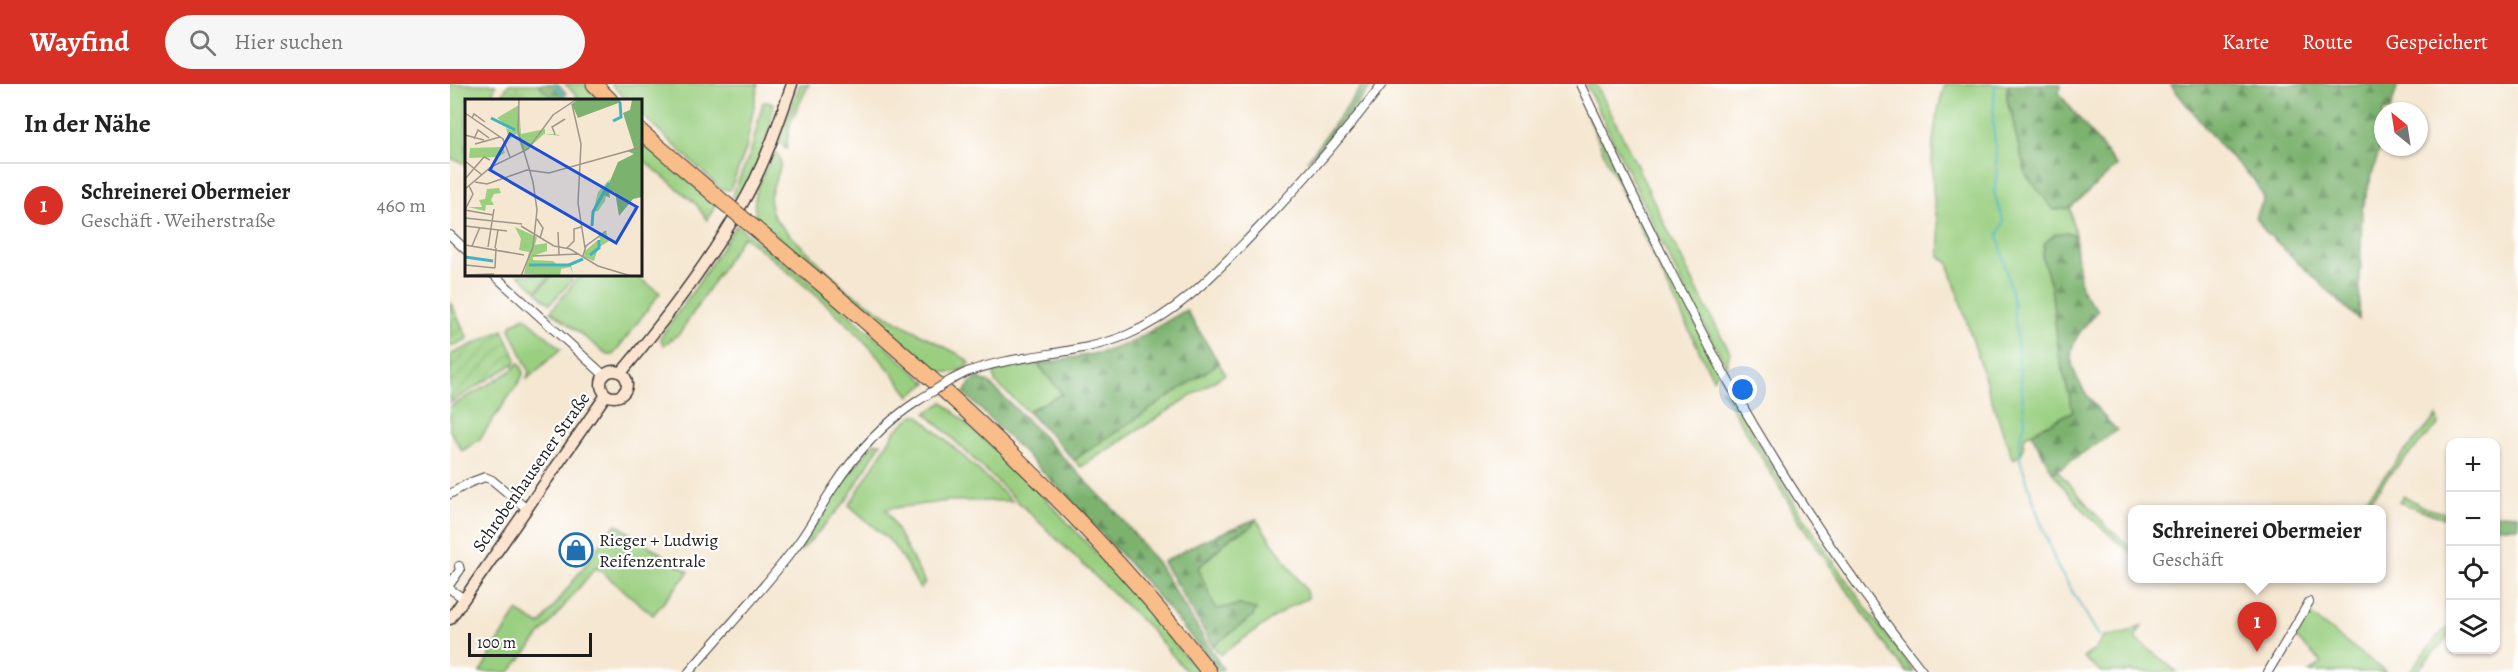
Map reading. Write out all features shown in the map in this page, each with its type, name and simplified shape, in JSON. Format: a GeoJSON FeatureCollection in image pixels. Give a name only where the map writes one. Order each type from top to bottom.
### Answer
{"type":"FeatureCollection","features":[{"type":"Feature","properties":{"kind":"highway"},"geometry":{"type":"LineString","coordinates":[[594,84],[609,99]]}},
{"type":"Feature","properties":{"kind":"highway"},"geometry":{"type":"LineString","coordinates":[[642,133],[945,389],[1031,470],[1107,551],[1209,672]]}},
{"type":"Feature","properties":{"kind":"main road"},"geometry":{"type":"LineString","coordinates":[[621,373],[694,280],[743,204],[792,84]]}},
{"type":"Feature","properties":{"kind":"main road"},"geometry":{"type":"LineString","coordinates":[[612,370],[621,373],[627,380],[625,391],[618,396],[606,394],[601,385],[604,375],[612,370]]}},
{"type":"Feature","properties":{"kind":"main road","name":"Schrobenhausener Straße"},"geometry":{"type":"LineString","coordinates":[[450,619],[606,394]]}},
{"type":"Feature","properties":{"kind":"street"},"geometry":{"type":"LineString","coordinates":[[689,672],[793,551],[833,488],[859,455],[894,419],[919,400],[967,372],[1018,358],[1101,343],[1134,331],[1174,309],[1205,282],[1310,175],[1382,84]]}},
{"type":"Feature","properties":{"kind":"street"},"geometry":{"type":"LineString","coordinates":[[1580,84],[1640,212],[1726,378],[1850,575],[1923,672]]}},
{"type":"Feature","properties":{"kind":"street"},"geometry":{"type":"LineString","coordinates":[[450,235],[465,249]]}},
{"type":"Feature","properties":{"kind":"street"},"geometry":{"type":"LineString","coordinates":[[495,276],[604,375]]}},
{"type":"Feature","properties":{"kind":"street"},"geometry":{"type":"LineString","coordinates":[[450,494],[485,477],[492,480],[527,509]]}},
{"type":"Feature","properties":{"kind":"street","name":"Schrobenhausener Straße"},"geometry":{"type":"LineString","coordinates":[[450,584],[460,570],[459,566]]}},
{"type":"Feature","properties":{"kind":"street"},"geometry":{"type":"LineString","coordinates":[[450,589],[463,598]]}},
{"type":"Feature","properties":{"kind":"street"},"geometry":{"type":"LineString","coordinates":[[2268,672],[2309,602]]}},
{"type":"Feature","properties":{"kind":"green space"},"geometry":{"type":"Polygon","coordinates":[[[450,84],[496,84],[490,99],[465,99],[465,164],[450,158],[450,84]]]}},
{"type":"Feature","properties":{"kind":"green space"},"geometry":{"type":"Polygon","coordinates":[[[509,84],[538,84],[553,99],[500,99],[509,84]]]}},
{"type":"Feature","properties":{"kind":"green space"},"geometry":{"type":"Polygon","coordinates":[[[538,84],[558,84],[566,93],[558,99],[548,97],[538,84]]]}},
{"type":"Feature","properties":{"kind":"green space"},"geometry":{"type":"Polygon","coordinates":[[[565,84],[585,84],[600,99],[580,99],[565,84]]]}},
{"type":"Feature","properties":{"kind":"green space"},"geometry":{"type":"Polygon","coordinates":[[[611,84],[758,84],[746,149],[730,190],[721,189],[642,115],[642,99],[626,99],[611,84]]]}},
{"type":"Feature","properties":{"kind":"green space"},"geometry":{"type":"Polygon","coordinates":[[[800,84],[809,84],[790,123],[786,149],[779,141],[800,84]]]}},
{"type":"Feature","properties":{"kind":"green space"},"geometry":{"type":"Polygon","coordinates":[[[1363,84],[1373,84],[1324,146],[1307,161],[1363,84]]]}},
{"type":"Feature","properties":{"kind":"green space"},"geometry":{"type":"Polygon","coordinates":[[[1586,84],[1596,84],[1730,352],[1726,366],[1687,295],[1586,84]]]}},
{"type":"Feature","properties":{"kind":"green space"},"geometry":{"type":"Polygon","coordinates":[[[1945,84],[2009,84],[2007,100],[2014,128],[2054,210],[2070,208],[2075,235],[2066,232],[2042,256],[2051,286],[2059,355],[2073,411],[2025,436],[2022,453],[2013,460],[1948,263],[1939,255],[1940,241],[1934,200],[1932,155],[1937,114],[1945,84]]]}},
{"type":"Feature","properties":{"kind":"green space"},"geometry":{"type":"Polygon","coordinates":[[[2009,84],[2060,84],[2059,93],[2117,166],[2070,208],[2054,210],[2026,175],[2014,128],[2014,116],[2008,104],[2009,84]]]}},
{"type":"Feature","properties":{"kind":"green space"},"geometry":{"type":"Polygon","coordinates":[[[2170,84],[2398,84],[2393,102],[2374,102],[2374,156],[2377,156],[2362,209],[2359,320],[2264,230],[2256,217],[2264,198],[2254,180],[2220,146],[2170,84]]]}},
{"type":"Feature","properties":{"kind":"green space"},"geometry":{"type":"Polygon","coordinates":[[[1581,98],[1719,370],[1713,379],[1606,159],[1581,98]]]}},
{"type":"Feature","properties":{"kind":"green space"},"geometry":{"type":"Polygon","coordinates":[[[763,102],[774,103],[769,129],[761,154],[739,201],[732,196],[751,151],[763,102]]]}},
{"type":"Feature","properties":{"kind":"green space"},"geometry":{"type":"Polygon","coordinates":[[[642,139],[716,205],[707,220],[696,204],[642,159],[642,139]]]}},
{"type":"Feature","properties":{"kind":"green space"},"geometry":{"type":"Polygon","coordinates":[[[776,152],[780,160],[780,168],[771,192],[770,202],[772,212],[779,224],[847,290],[887,316],[958,354],[970,363],[967,367],[956,372],[938,371],[760,222],[754,205],[757,188],[776,152]]]}},
{"type":"Feature","properties":{"kind":"green space"},"geometry":{"type":"Polygon","coordinates":[[[736,225],[821,290],[927,383],[910,396],[873,350],[853,330],[811,291],[743,236],[680,333],[664,345],[660,338],[736,225]]]}},
{"type":"Feature","properties":{"kind":"green space"},"geometry":{"type":"Polygon","coordinates":[[[2066,232],[2075,235],[2081,288],[2098,310],[2076,338],[2072,349],[2074,370],[2086,393],[2117,430],[2053,473],[2031,433],[2073,411],[2059,355],[2051,286],[2042,256],[2045,243],[2055,234],[2066,232]]]}},
{"type":"Feature","properties":{"kind":"green space"},"geometry":{"type":"Polygon","coordinates":[[[520,276],[550,276],[536,290],[520,276]]]}},
{"type":"Feature","properties":{"kind":"green space"},"geometry":{"type":"Polygon","coordinates":[[[552,276],[567,276],[572,280],[550,304],[537,292],[552,276]]]}},
{"type":"Feature","properties":{"kind":"green space"},"geometry":{"type":"Polygon","coordinates":[[[579,276],[636,276],[660,293],[613,355],[608,355],[551,311],[579,276]]]}},
{"type":"Feature","properties":{"kind":"green space"},"geometry":{"type":"Polygon","coordinates":[[[450,301],[468,339],[450,347],[450,301]]]}},
{"type":"Feature","properties":{"kind":"green space"},"geometry":{"type":"Polygon","coordinates":[[[1186,310],[1219,363],[1074,460],[1027,411],[1062,394],[1038,364],[1103,352],[1130,343],[1186,310]]]}},
{"type":"Feature","properties":{"kind":"green space"},"geometry":{"type":"Polygon","coordinates":[[[525,317],[561,349],[527,379],[529,371],[510,329],[512,324],[525,317]]]}},
{"type":"Feature","properties":{"kind":"green space"},"geometry":{"type":"Polygon","coordinates":[[[503,330],[516,359],[515,363],[450,403],[450,355],[503,330]]]}},
{"type":"Feature","properties":{"kind":"green space"},"geometry":{"type":"Polygon","coordinates":[[[519,363],[523,372],[519,382],[479,440],[462,451],[450,431],[450,407],[511,371],[519,363]]]}},
{"type":"Feature","properties":{"kind":"green space"},"geometry":{"type":"Polygon","coordinates":[[[1219,363],[1225,374],[1081,467],[1074,460],[1219,363]]]}},
{"type":"Feature","properties":{"kind":"green space"},"geometry":{"type":"Polygon","coordinates":[[[1038,364],[1062,394],[1027,411],[995,382],[994,373],[997,370],[1038,364]]]}},
{"type":"Feature","properties":{"kind":"green space"},"geometry":{"type":"Polygon","coordinates":[[[979,378],[989,383],[1022,415],[1118,514],[1158,564],[1223,669],[1218,672],[1128,562],[1064,493],[964,393],[971,382],[979,378]]]}},
{"type":"Feature","properties":{"kind":"green space"},"geometry":{"type":"Polygon","coordinates":[[[1721,389],[1739,409],[1783,485],[1818,539],[1914,672],[1907,672],[1891,653],[1801,524],[1721,389]]]}},
{"type":"Feature","properties":{"kind":"green space"},"geometry":{"type":"Polygon","coordinates":[[[943,402],[1035,487],[1128,588],[1198,672],[1187,672],[1150,629],[926,413],[943,402]]]}},
{"type":"Feature","properties":{"kind":"green space"},"geometry":{"type":"Polygon","coordinates":[[[913,415],[918,415],[1012,501],[949,501],[886,509],[925,583],[920,589],[891,542],[849,505],[895,431],[913,415]]]}},
{"type":"Feature","properties":{"kind":"green space"},"geometry":{"type":"Polygon","coordinates":[[[2437,416],[2438,425],[2389,475],[2367,505],[2361,505],[2437,416]]]}},
{"type":"Feature","properties":{"kind":"green space"},"geometry":{"type":"Polygon","coordinates":[[[874,443],[881,443],[846,501],[801,551],[798,549],[817,523],[835,491],[874,443]]]}},
{"type":"Feature","properties":{"kind":"green space"},"geometry":{"type":"Polygon","coordinates":[[[2057,470],[2106,526],[2128,545],[2128,550],[2080,506],[2053,473],[2057,470]]]}},
{"type":"Feature","properties":{"kind":"green space"},"geometry":{"type":"Polygon","coordinates":[[[2403,495],[2425,508],[2445,513],[2443,518],[2399,502],[2403,495]]]}},
{"type":"Feature","properties":{"kind":"green space"},"geometry":{"type":"Polygon","coordinates":[[[2500,514],[2518,515],[2518,527],[2500,527],[2500,514]]]}},
{"type":"Feature","properties":{"kind":"green space"},"geometry":{"type":"Polygon","coordinates":[[[1256,519],[1305,589],[1308,598],[1289,607],[1220,655],[1213,646],[1253,616],[1240,605],[1216,610],[1198,568],[1231,537],[1250,528],[1256,519]]]}},
{"type":"Feature","properties":{"kind":"green space"},"geometry":{"type":"Polygon","coordinates":[[[1256,519],[1250,528],[1231,537],[1198,568],[1216,609],[1240,605],[1256,609],[1253,616],[1213,646],[1163,562],[1200,542],[1256,519]]]}},
{"type":"Feature","properties":{"kind":"green space"},"geometry":{"type":"Polygon","coordinates":[[[616,524],[689,572],[653,615],[596,567],[510,672],[480,672],[517,611],[540,625],[616,524]]]}},
{"type":"Feature","properties":{"kind":"green space"},"geometry":{"type":"Polygon","coordinates":[[[2308,613],[2386,672],[2309,672],[2322,663],[2295,637],[2308,613]]]}},
{"type":"Feature","properties":{"kind":"green space"},"geometry":{"type":"Polygon","coordinates":[[[2142,626],[2135,638],[2177,672],[2101,672],[2083,657],[2095,650],[2104,636],[2127,633],[2142,626]]]}},
{"type":"Feature","properties":{"kind":"green space"},"geometry":{"type":"Polygon","coordinates":[[[2446,629],[2446,638],[2416,672],[2409,672],[2446,629]]]}},
{"type":"Feature","properties":{"kind":"waterway"},"geometry":{"type":"LineString","coordinates":[[554,84],[567,99]]}},
{"type":"Feature","properties":{"kind":"waterway"},"geometry":{"type":"LineString","coordinates":[[1995,84],[1993,122],[1997,171],[1994,193],[2004,222],[1998,235],[2013,300],[2025,423],[2020,438],[2020,459],[2057,566],[2099,636]]}},
{"type":"Feature","properties":{"kind":"place","name":"Rieger + Ludwig Reifenzentrale"},"geometry":{"type":"Point","coordinates":[576,550]}},
{"type":"Feature","properties":{"kind":"place","name":"Schreinerei Obermeier"},"geometry":{"type":"Point","coordinates":[2257,652]}}]}
